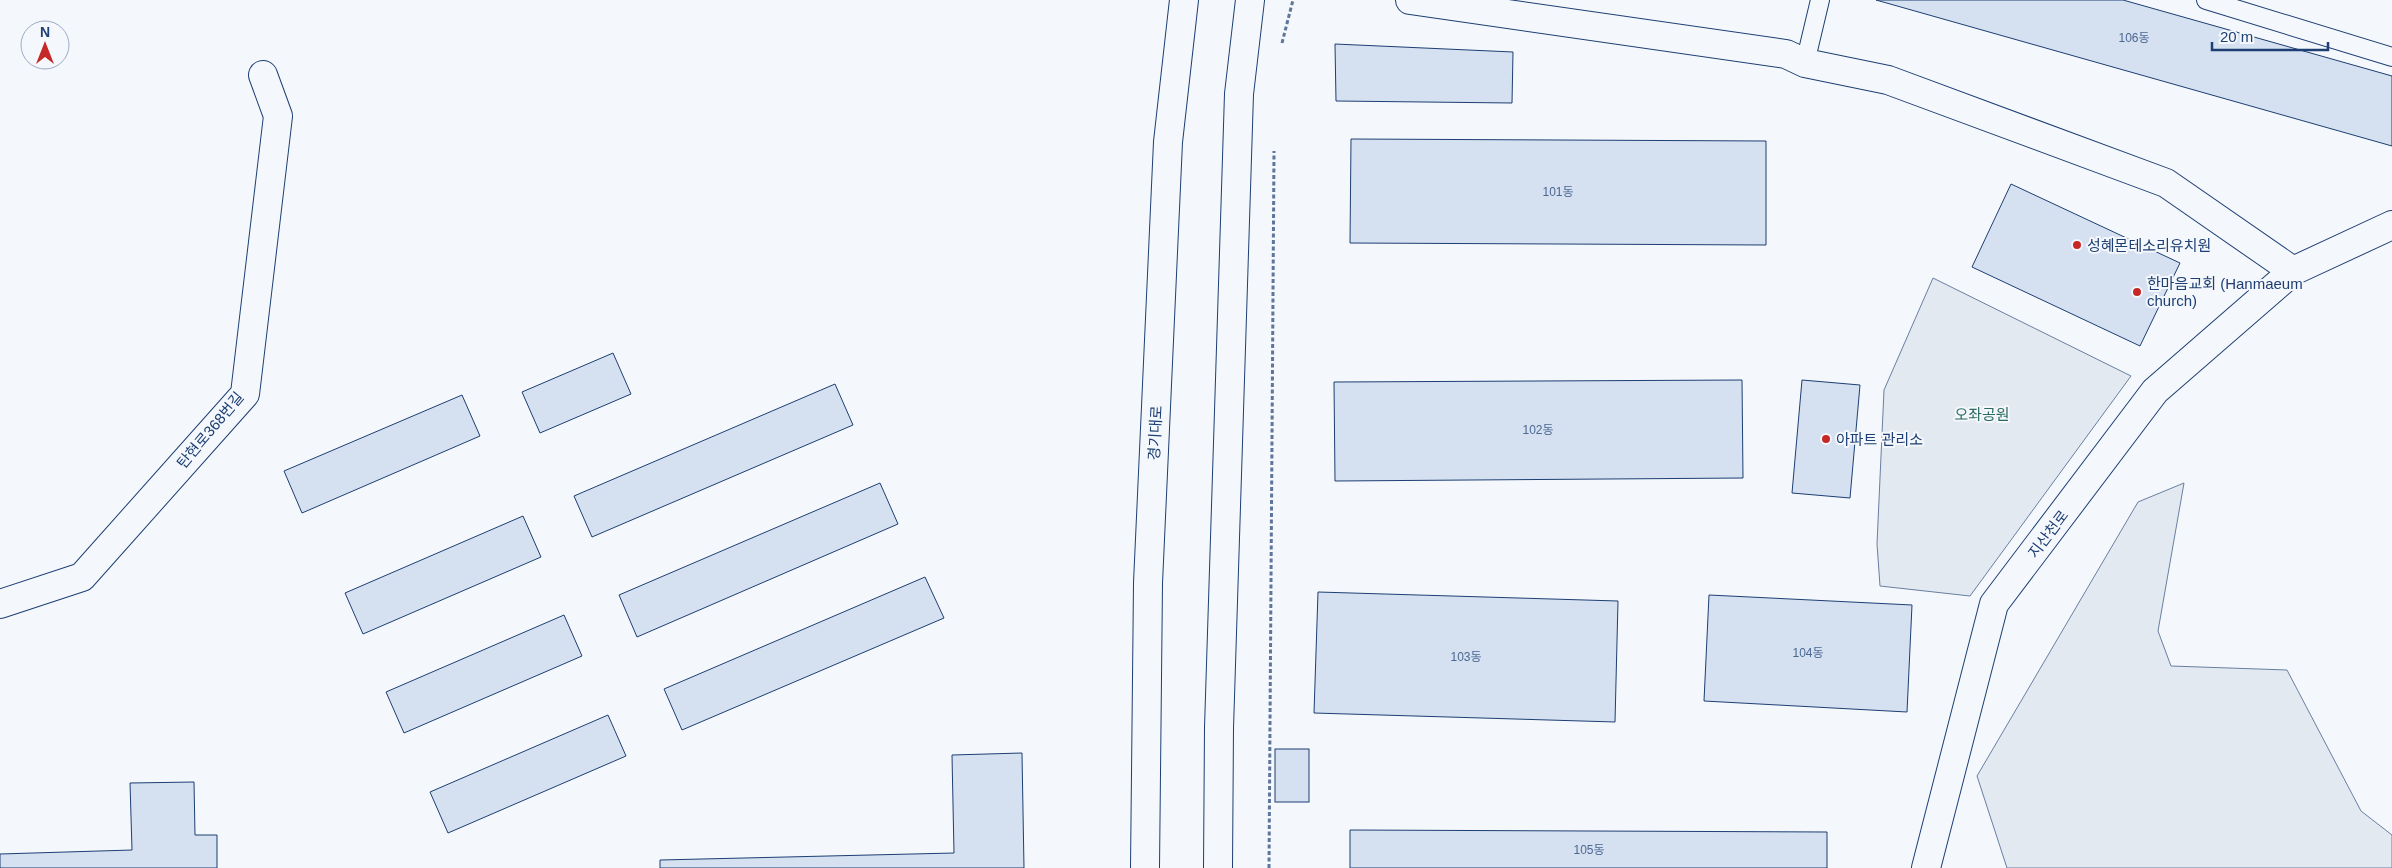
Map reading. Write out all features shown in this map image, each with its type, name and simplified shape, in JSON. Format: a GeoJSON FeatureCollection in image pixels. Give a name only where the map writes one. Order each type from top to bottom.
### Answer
{"type":"FeatureCollection","features":[{"type":"Feature","properties":{"kind":"street","name":"경기대로"},"geometry":{"type":"LineString","coordinates":[[1145,868],[1148,573],[1168,142],[1184,0]]}},
{"type":"Feature","properties":{"kind":"street"},"geometry":{"type":"LineString","coordinates":[[1218,868],[1219,718],[1239,94],[1250,0]]}},
{"type":"Feature","properties":{"kind":"street"},"geometry":{"type":"LineString","coordinates":[[1410,0],[1786,54],[1805,63],[1888,80],[2166,183],[2293,271]]}},
{"type":"Feature","properties":{"kind":"street","name":"탄현로368번길"},"geometry":{"type":"LineString","coordinates":[[0,604],[82,577],[245,394],[278,116],[263,76]]}},
{"type":"Feature","properties":{"kind":"street","name":"지산천로"},"geometry":{"type":"LineString","coordinates":[[1926,868],[1994,604],[2155,391],[2293,271],[2392,225]]}},
{"type":"Feature","properties":{"kind":"lane"},"geometry":{"type":"LineString","coordinates":[[1805,63],[1820,0]]}},
{"type":"Feature","properties":{"kind":"lane"},"geometry":{"type":"LineString","coordinates":[[2206,0],[2392,58]]}},
{"type":"Feature","properties":{"kind":"path"},"geometry":{"type":"LineString","coordinates":[[1282,45],[1293,0]]}},
{"type":"Feature","properties":{"kind":"path"},"geometry":{"type":"LineString","coordinates":[[1269,868],[1274,141]]}},
{"type":"Feature","properties":{"kind":"green space","name":"오좌공원"},"geometry":{"type":"Polygon","coordinates":[[[1933,278],[2131,376],[1970,596],[1880,586],[1877,544],[1884,390],[1933,278]]]}},
{"type":"Feature","properties":{"kind":"green space"},"geometry":{"type":"Polygon","coordinates":[[[2184,483],[2158,631],[2171,666],[2287,670],[2361,811],[2392,835],[2392,868],[2007,868],[1977,776],[2138,502],[2184,483]]]}},
{"type":"Feature","properties":{"kind":"building"},"geometry":{"type":"Polygon","coordinates":[[[1876,0],[2123,0],[2392,76],[2392,146],[1876,0]]]}},
{"type":"Feature","properties":{"kind":"building"},"geometry":{"type":"Polygon","coordinates":[[[1335,44],[1513,52],[1512,103],[1336,101],[1335,44]]]}},
{"type":"Feature","properties":{"kind":"building"},"geometry":{"type":"Polygon","coordinates":[[[1351,139],[1766,141],[1766,245],[1350,243],[1351,139]]]}},
{"type":"Feature","properties":{"kind":"building"},"geometry":{"type":"Polygon","coordinates":[[[2011,184],[2180,263],[2140,346],[1972,267],[2011,184]]]}},
{"type":"Feature","properties":{"kind":"building"},"geometry":{"type":"Polygon","coordinates":[[[613,353],[631,394],[540,433],[522,392],[613,353]]]}},
{"type":"Feature","properties":{"kind":"building"},"geometry":{"type":"Polygon","coordinates":[[[1742,380],[1743,478],[1335,481],[1334,382],[1742,380]]]}},
{"type":"Feature","properties":{"kind":"building","name":"아파트 관리소"},"geometry":{"type":"Polygon","coordinates":[[[1802,380],[1860,385],[1850,498],[1792,493],[1802,380]]]}},
{"type":"Feature","properties":{"kind":"building"},"geometry":{"type":"Polygon","coordinates":[[[835,384],[853,425],[592,537],[574,496],[835,384]]]}},
{"type":"Feature","properties":{"kind":"building"},"geometry":{"type":"Polygon","coordinates":[[[462,395],[480,436],[302,513],[284,471],[462,395]]]}},
{"type":"Feature","properties":{"kind":"building"},"geometry":{"type":"Polygon","coordinates":[[[880,483],[898,524],[637,637],[619,595],[880,483]]]}},
{"type":"Feature","properties":{"kind":"building"},"geometry":{"type":"Polygon","coordinates":[[[523,516],[541,557],[363,634],[345,593],[523,516]]]}},
{"type":"Feature","properties":{"kind":"building"},"geometry":{"type":"Polygon","coordinates":[[[925,577],[944,618],[682,730],[664,689],[925,577]]]}},
{"type":"Feature","properties":{"kind":"building"},"geometry":{"type":"Polygon","coordinates":[[[1318,592],[1618,601],[1615,722],[1314,713],[1318,592]]]}},
{"type":"Feature","properties":{"kind":"building"},"geometry":{"type":"Polygon","coordinates":[[[1709,595],[1912,605],[1907,712],[1704,701],[1709,595]]]}},
{"type":"Feature","properties":{"kind":"building"},"geometry":{"type":"Polygon","coordinates":[[[564,615],[582,656],[404,733],[386,692],[564,615]]]}},
{"type":"Feature","properties":{"kind":"building"},"geometry":{"type":"Polygon","coordinates":[[[608,715],[626,756],[448,833],[430,792],[608,715]]]}},
{"type":"Feature","properties":{"kind":"building"},"geometry":{"type":"Polygon","coordinates":[[[1275,749],[1309,749],[1309,802],[1275,802],[1275,749]]]}},
{"type":"Feature","properties":{"kind":"building"},"geometry":{"type":"Polygon","coordinates":[[[1022,753],[1024,868],[660,868],[660,860],[954,853],[952,755],[1022,753]]]}},
{"type":"Feature","properties":{"kind":"building"},"geometry":{"type":"Polygon","coordinates":[[[194,782],[195,835],[217,835],[217,868],[0,868],[0,854],[132,850],[130,783],[194,782]]]}},
{"type":"Feature","properties":{"kind":"building"},"geometry":{"type":"Polygon","coordinates":[[[1350,830],[1827,832],[1827,868],[1350,868],[1350,830]]]}},
{"type":"Feature","properties":{"kind":"place","name":"성혜몬테소리유치원"},"geometry":{"type":"Point","coordinates":[2077,245]}},
{"type":"Feature","properties":{"kind":"place","name":"한마음교회 (Hanmaeum church)"},"geometry":{"type":"Point","coordinates":[2137,292]}},
{"type":"Feature","properties":{"kind":"place","name":"아파트 관리소"},"geometry":{"type":"Point","coordinates":[1826,439]}}]}
